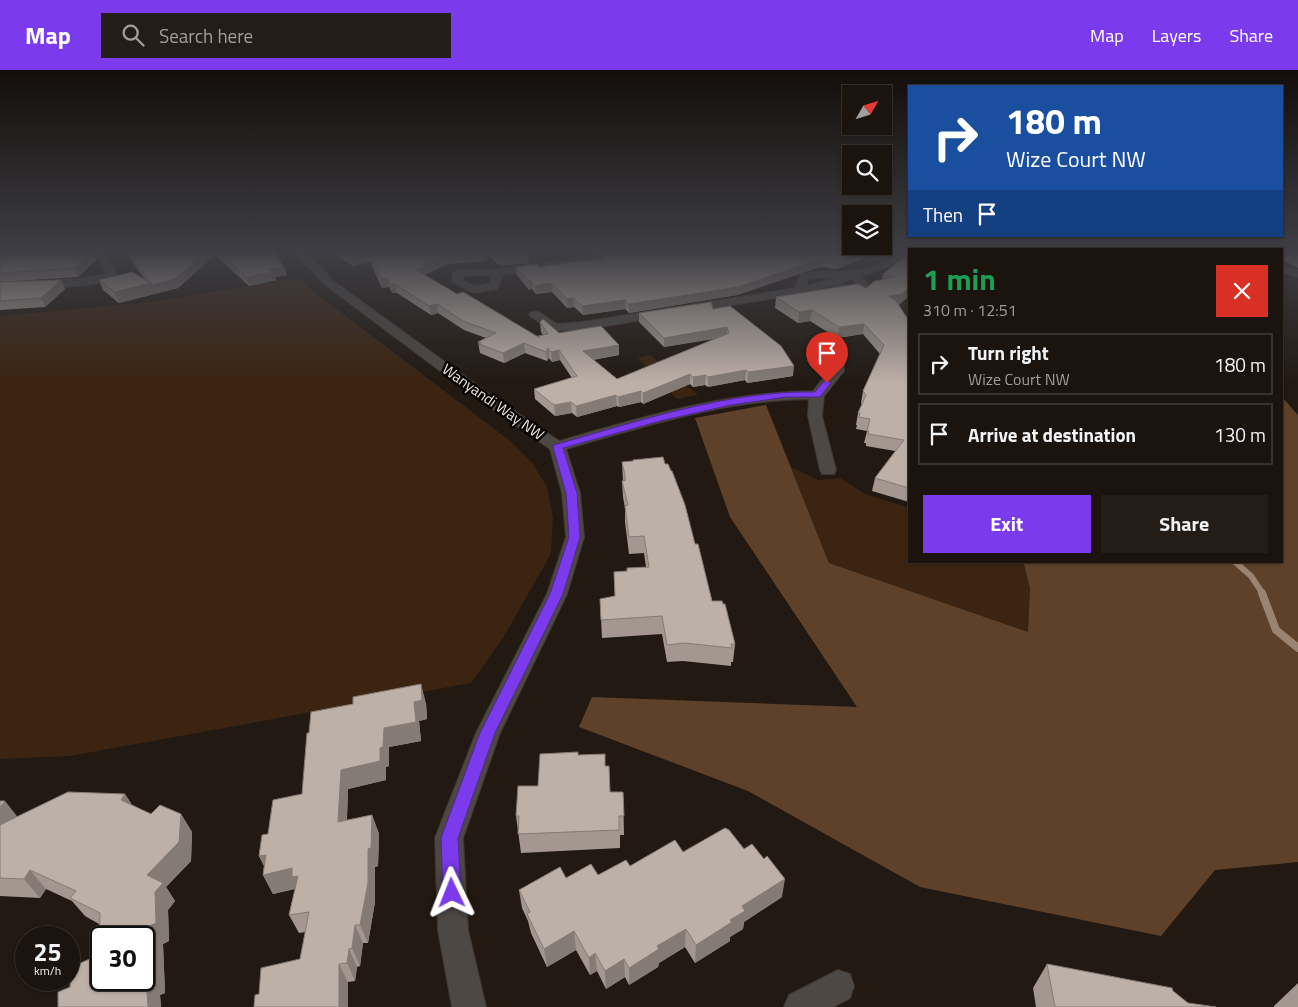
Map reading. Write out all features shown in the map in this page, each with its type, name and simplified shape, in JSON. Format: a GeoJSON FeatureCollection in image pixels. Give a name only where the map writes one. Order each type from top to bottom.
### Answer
{"type":"FeatureCollection","features":[{"type":"Feature","properties":{"kind":"street","name":"Wanyandi Way NW"},"geometry":{"type":"LineString","coordinates":[[347,296],[480,394],[557,447],[572,493],[575,537],[556,594],[488,733],[449,838],[453,930],[470,1007]]}},
{"type":"Feature","properties":{"kind":"street"},"geometry":{"type":"LineString","coordinates":[[535,315],[555,328],[768,296]]}},
{"type":"Feature","properties":{"kind":"street"},"geometry":{"type":"LineString","coordinates":[[828,470],[815,416],[817,395],[837,371],[836,358]]}},
{"type":"Feature","properties":{"kind":"street"},"geometry":{"type":"LineString","coordinates":[[557,447],[662,418],[731,402],[786,394],[817,395]]}},
{"type":"Feature","properties":{"kind":"street"},"geometry":{"type":"LineString","coordinates":[[801,1007],[838,986]]}},
{"type":"Feature","properties":{"kind":"shaded area"},"geometry":{"type":"Polygon","coordinates":[[[190,296],[319,296],[509,440],[533,464],[547,487],[553,517],[551,554],[503,638],[471,683],[70,756],[0,759],[0,316],[152,302],[190,296]]]}},
{"type":"Feature","properties":{"kind":"shaded area"},"geometry":{"type":"Polygon","coordinates":[[[650,355],[698,395],[677,399],[638,358],[650,355]]]}},
{"type":"Feature","properties":{"kind":"shaded area"},"geometry":{"type":"Polygon","coordinates":[[[1283,398],[1298,415],[1298,862],[1215,870],[1161,936],[920,887],[748,791],[579,727],[592,697],[857,707],[730,517],[695,418],[766,405],[829,563],[1028,632],[1030,588],[1024,563],[1283,563],[1283,398]]]}},
{"type":"Feature","properties":{"kind":"shaded area"},"geometry":{"type":"Polygon","coordinates":[[[791,467],[818,480],[840,478],[865,494],[908,508],[908,563],[1024,563],[1030,588],[1028,632],[829,563],[791,467]]]}},
{"type":"Feature","properties":{"kind":"building"},"geometry":{"type":"Polygon","coordinates":[[[0,296],[44,296],[41,298],[0,301],[0,296]]]}},
{"type":"Feature","properties":{"kind":"building"},"geometry":{"type":"Polygon","coordinates":[[[413,296],[469,296],[540,338],[538,336],[548,334],[540,322],[543,319],[559,333],[601,326],[619,345],[583,351],[617,379],[729,333],[727,327],[664,338],[639,313],[711,302],[713,309],[730,306],[781,346],[794,366],[748,372],[746,370],[708,377],[706,375],[693,377],[690,374],[643,393],[641,391],[618,397],[616,395],[576,406],[571,402],[554,405],[534,389],[577,376],[559,350],[551,352],[548,348],[546,352],[524,343],[503,353],[478,342],[496,333],[463,321],[437,304],[429,306],[413,296]]]}},
{"type":"Feature","properties":{"kind":"building"},"geometry":{"type":"Polygon","coordinates":[[[564,296],[682,296],[629,304],[625,300],[582,306],[573,298],[567,299],[564,296]]]}},
{"type":"Feature","properties":{"kind":"building"},"geometry":{"type":"Polygon","coordinates":[[[889,296],[896,301],[908,319],[908,488],[875,478],[904,440],[868,434],[870,419],[859,417],[860,413],[858,413],[866,395],[863,391],[884,345],[864,324],[839,327],[812,310],[799,312],[776,297],[891,296],[889,296]]]}},
{"type":"Feature","properties":{"kind":"building"},"geometry":{"type":"Polygon","coordinates":[[[663,457],[665,464],[668,464],[672,471],[685,505],[695,544],[698,544],[712,601],[722,601],[725,604],[735,644],[731,644],[732,648],[684,643],[667,645],[662,616],[601,620],[600,599],[615,596],[614,572],[627,571],[627,568],[649,567],[644,536],[629,537],[625,506],[628,505],[622,481],[625,481],[625,475],[622,462],[663,457]]]}},
{"type":"Feature","properties":{"kind":"building"},"geometry":{"type":"Polygon","coordinates":[[[421,684],[422,700],[414,702],[416,722],[384,728],[383,747],[380,748],[380,761],[341,770],[338,822],[372,815],[371,848],[368,849],[368,883],[360,925],[355,925],[352,948],[349,949],[347,963],[339,964],[339,1007],[254,1007],[255,995],[259,994],[261,968],[300,959],[309,912],[289,915],[298,876],[292,877],[292,868],[263,875],[266,855],[259,856],[262,835],[268,834],[273,800],[302,794],[307,733],[309,733],[311,712],[353,704],[353,697],[421,684]]]}},
{"type":"Feature","properties":{"kind":"building"},"geometry":{"type":"Polygon","coordinates":[[[578,752],[578,755],[605,754],[605,766],[609,766],[610,792],[623,792],[624,816],[619,816],[619,830],[518,834],[519,816],[516,816],[518,786],[538,786],[540,754],[578,752]]]}},
{"type":"Feature","properties":{"kind":"building"},"geometry":{"type":"Polygon","coordinates":[[[68,792],[125,794],[121,800],[151,814],[160,805],[181,814],[179,842],[147,875],[163,883],[155,892],[156,923],[149,926],[100,926],[100,913],[70,898],[76,891],[30,870],[24,879],[0,878],[0,825],[68,792]]]}},
{"type":"Feature","properties":{"kind":"building"},"geometry":{"type":"Polygon","coordinates":[[[725,828],[729,830],[744,849],[752,844],[764,859],[767,856],[785,879],[742,906],[745,911],[730,920],[732,922],[696,945],[686,929],[657,946],[659,949],[629,968],[624,959],[605,971],[595,953],[589,958],[574,931],[544,949],[527,914],[530,912],[519,890],[560,867],[566,878],[591,864],[598,875],[626,860],[630,866],[675,840],[683,852],[725,828]]]}},
{"type":"Feature","properties":{"kind":"building"},"geometry":{"type":"Polygon","coordinates":[[[90,959],[90,991],[147,991],[148,1007],[58,1007],[58,992],[80,991],[80,963],[90,959]]]}},
{"type":"Feature","properties":{"kind":"building"},"geometry":{"type":"Polygon","coordinates":[[[1047,964],[1172,988],[1173,991],[1188,1003],[1216,1007],[1055,1007],[1047,964]]]}},
{"type":"Feature","properties":{"kind":"waterway"},"geometry":{"type":"LineString","coordinates":[[1236,563],[1251,576],[1263,594]]}},
{"type":"Feature","properties":{"kind":"waterway"},"geometry":{"type":"LineString","coordinates":[[1262,593],[1276,630],[1298,648]]}},
{"type":"Feature","properties":{"kind":"route"},"geometry":{"type":"LineString","coordinates":[[452,893],[449,838],[488,733],[556,594],[575,537],[572,493],[557,447],[662,418],[731,402],[786,394],[817,395],[827,383]]}}]}
